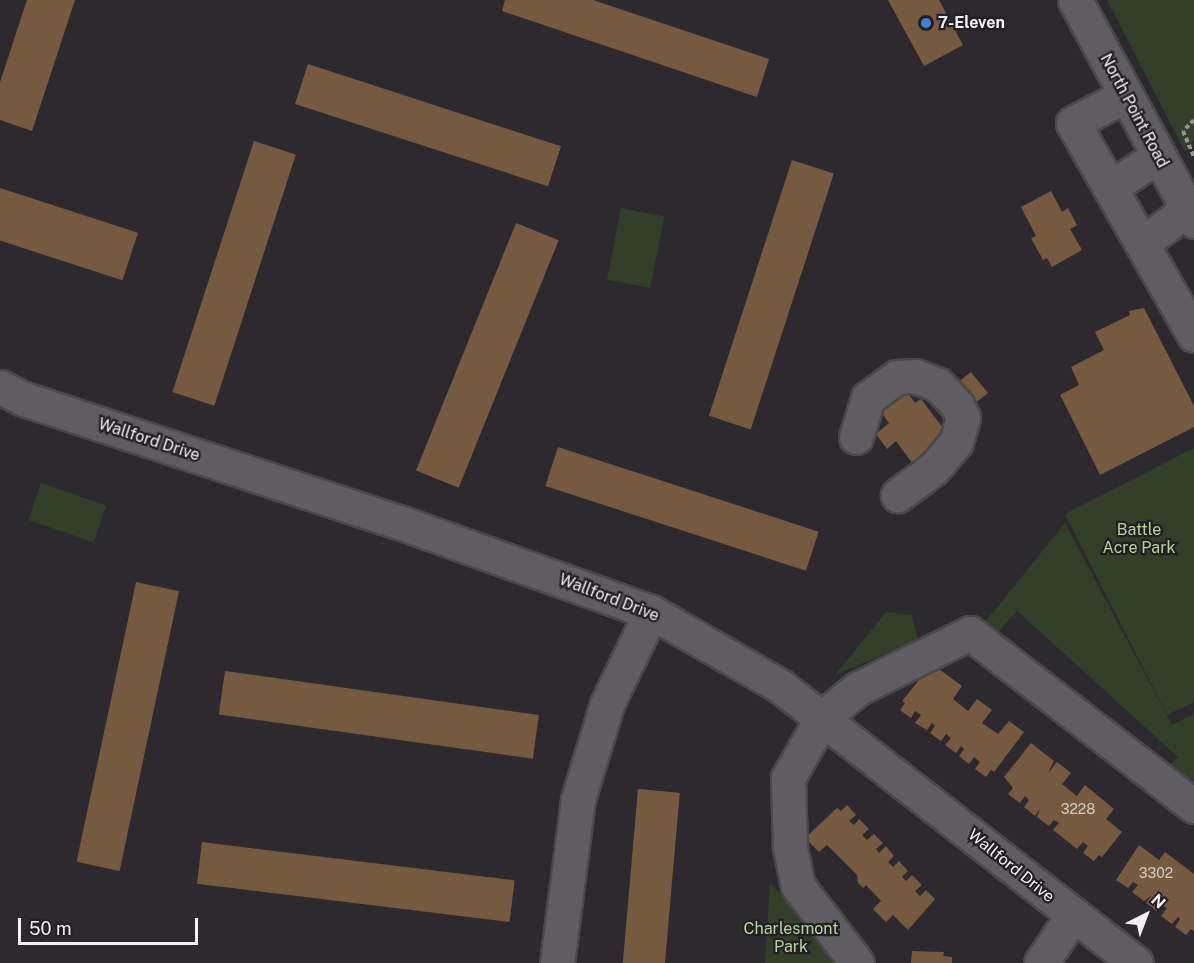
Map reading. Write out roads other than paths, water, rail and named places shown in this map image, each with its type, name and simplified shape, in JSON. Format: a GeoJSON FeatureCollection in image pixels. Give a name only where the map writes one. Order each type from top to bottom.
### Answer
{"type":"FeatureCollection","features":[{"type":"Feature","properties":{"kind":"street","name":"North Point Road"},"geometry":{"type":"LineString","coordinates":[[1075,0],[1158,156],[1190,206]]}},
{"type":"Feature","properties":{"kind":"street"},"geometry":{"type":"LineString","coordinates":[[1126,95],[1073,123],[1144,242],[1194,335]]}},
{"type":"Feature","properties":{"kind":"street"},"geometry":{"type":"LineString","coordinates":[[1111,187],[1158,156]]}},
{"type":"Feature","properties":{"kind":"street"},"geometry":{"type":"LineString","coordinates":[[1144,242],[1190,206]]}},
{"type":"Feature","properties":{"kind":"street"},"geometry":{"type":"LineString","coordinates":[[856,437],[868,398],[897,376],[915,376],[938,385],[957,405],[963,418],[956,442],[933,469],[898,495]]}},
{"type":"Feature","properties":{"kind":"street","name":"Wallford Drive"},"geometry":{"type":"LineString","coordinates":[[0,387],[24,399],[399,522],[651,612],[753,668],[822,718],[1137,963]]}},
{"type":"Feature","properties":{"kind":"street"},"geometry":{"type":"LineString","coordinates":[[557,963],[578,799],[608,704],[651,612]]}},
{"type":"Feature","properties":{"kind":"street"},"geometry":{"type":"LineString","coordinates":[[857,963],[805,900],[798,886],[790,847],[788,778],[822,718],[857,689],[970,633],[1194,806]]}},
{"type":"Feature","properties":{"kind":"street"},"geometry":{"type":"LineString","coordinates":[[1041,963],[1073,915]]}},
{"type":"Feature","properties":{"kind":"place","name":"7-Eleven"},"geometry":{"type":"Point","coordinates":[926,23]}},
{"type":"Feature","properties":{"kind":"park label","name":"Battle Acre Park"},"geometry":{"type":"Point","coordinates":[1139,539]}},
{"type":"Feature","properties":{"kind":"park label","name":"Charlesmont Park"},"geometry":{"type":"Point","coordinates":[791,938]}}]}
